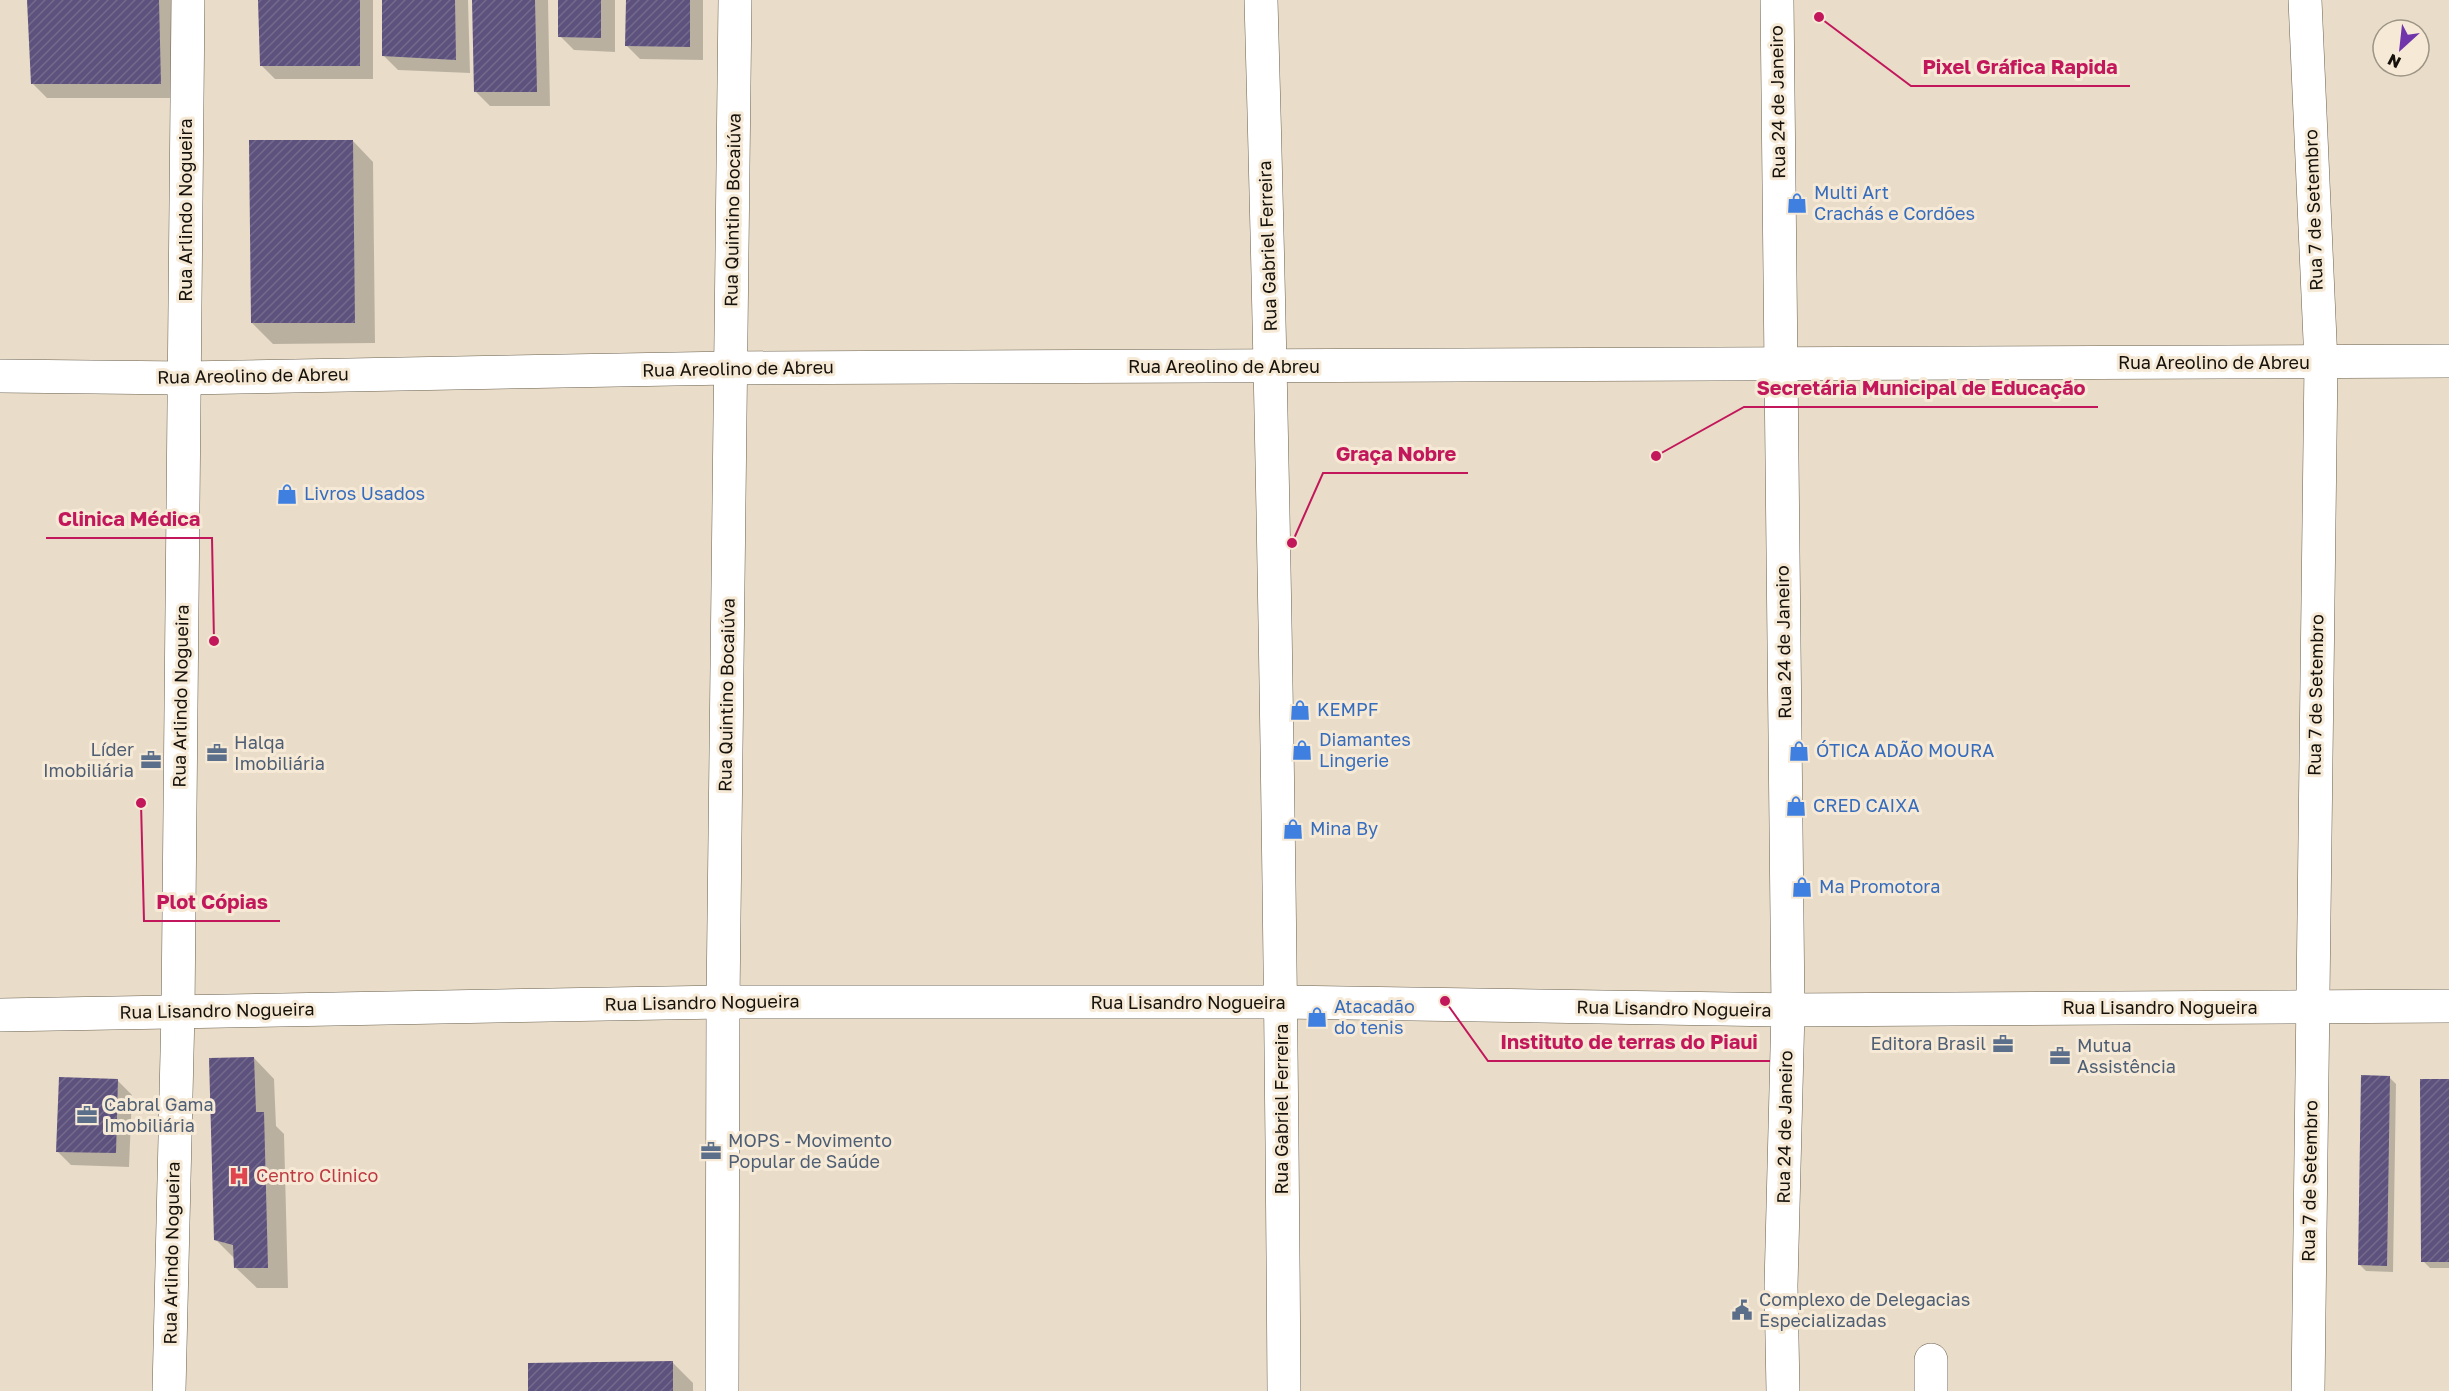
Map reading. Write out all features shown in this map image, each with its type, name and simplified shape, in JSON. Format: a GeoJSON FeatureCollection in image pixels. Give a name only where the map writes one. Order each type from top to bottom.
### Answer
{"type":"FeatureCollection","features":[{"type":"Feature","properties":{"kind":"street","name":"Rua Arlindo Nogueira"},"geometry":{"type":"LineString","coordinates":[[169,1391],[178,1011],[188,0]]}},
{"type":"Feature","properties":{"kind":"street","name":"Rua Quintino Bocaiúva"},"geometry":{"type":"LineString","coordinates":[[722,1391],[723,1002],[735,0]]}},
{"type":"Feature","properties":{"kind":"street","name":"Rua Gabriel Ferreira"},"geometry":{"type":"LineString","coordinates":[[1261,0],[1272,366],[1282,1002],[1284,1391]]}},
{"type":"Feature","properties":{"kind":"street","name":"Rua 24 de Janeiro"},"geometry":{"type":"LineString","coordinates":[[1777,0],[1788,1010],[1781,1286],[1783,1391]]}},
{"type":"Feature","properties":{"kind":"street","name":"Rua 7 de Setembro"},"geometry":{"type":"LineString","coordinates":[[2305,0],[2321,363],[2308,1391]]}},
{"type":"Feature","properties":{"kind":"street","name":"Rua Areolino de Abreu"},"geometry":{"type":"LineString","coordinates":[[0,376],[185,378],[731,368],[2449,361]]}},
{"type":"Feature","properties":{"kind":"street","name":"Rua Lisandro Nogueira"},"geometry":{"type":"LineString","coordinates":[[0,1014],[723,1002],[1282,1002],[1788,1010],[2449,1006]]}},
{"type":"Feature","properties":{"kind":"building"},"geometry":{"type":"Polygon","coordinates":[[[27,0],[159,0],[161,84],[31,84],[27,0]]]}},
{"type":"Feature","properties":{"kind":"building"},"geometry":{"type":"Polygon","coordinates":[[[258,0],[360,0],[360,66],[260,66],[258,0]]]}},
{"type":"Feature","properties":{"kind":"building"},"geometry":{"type":"Polygon","coordinates":[[[382,0],[455,0],[456,60],[382,56],[382,0]]]}},
{"type":"Feature","properties":{"kind":"building"},"geometry":{"type":"Polygon","coordinates":[[[472,0],[535,0],[537,92],[474,92],[472,0]]]}},
{"type":"Feature","properties":{"kind":"building"},"geometry":{"type":"Polygon","coordinates":[[[558,0],[601,0],[601,38],[558,37],[558,0]]]}},
{"type":"Feature","properties":{"kind":"building"},"geometry":{"type":"Polygon","coordinates":[[[626,0],[690,0],[690,47],[625,46],[626,0]]]}},
{"type":"Feature","properties":{"kind":"building"},"geometry":{"type":"Polygon","coordinates":[[[249,140],[353,140],[355,323],[251,323],[249,140]]]}},
{"type":"Feature","properties":{"kind":"building","name":"Centro Clinico"},"geometry":{"type":"Polygon","coordinates":[[[254,1057],[256,1112],[264,1112],[268,1268],[234,1268],[233,1245],[214,1240],[209,1058],[254,1057]]]}},
{"type":"Feature","properties":{"kind":"building"},"geometry":{"type":"Polygon","coordinates":[[[2361,1075],[2390,1076],[2387,1266],[2358,1265],[2361,1075]]]}},
{"type":"Feature","properties":{"kind":"building","name":"Cabral Gama Imobiliária"},"geometry":{"type":"Polygon","coordinates":[[[59,1077],[118,1079],[116,1153],[56,1152],[59,1077]]]}},
{"type":"Feature","properties":{"kind":"building"},"geometry":{"type":"Polygon","coordinates":[[[2420,1079],[2449,1079],[2449,1262],[2421,1262],[2420,1079]]]}},
{"type":"Feature","properties":{"kind":"building"},"geometry":{"type":"Polygon","coordinates":[[[673,1361],[673,1391],[528,1391],[528,1363],[673,1361]]]}},
{"type":"Feature","properties":{"kind":"place","name":"Pixel Gráfica Rapida"},"geometry":{"type":"Point","coordinates":[1819,17]}},
{"type":"Feature","properties":{"kind":"place","name":"Multi Art Crachás e Cordões"},"geometry":{"type":"Point","coordinates":[1797,203]}},
{"type":"Feature","properties":{"kind":"place","name":"Secretária Municipal de Educação"},"geometry":{"type":"Point","coordinates":[1656,456]}},
{"type":"Feature","properties":{"kind":"place","name":"Livros Usados"},"geometry":{"type":"Point","coordinates":[287,494]}},
{"type":"Feature","properties":{"kind":"place","name":"Graça Nobre"},"geometry":{"type":"Point","coordinates":[1292,543]}},
{"type":"Feature","properties":{"kind":"place","name":"Clinica Médica"},"geometry":{"type":"Point","coordinates":[214,641]}},
{"type":"Feature","properties":{"kind":"place","name":"KEMPF"},"geometry":{"type":"Point","coordinates":[1300,710]}},
{"type":"Feature","properties":{"kind":"place","name":"Diamantes Lingerie"},"geometry":{"type":"Point","coordinates":[1302,750]}},
{"type":"Feature","properties":{"kind":"place","name":"ÓTICA ADÃO MOURA"},"geometry":{"type":"Point","coordinates":[1799,751]}},
{"type":"Feature","properties":{"kind":"place","name":"Halqa Imobiliária"},"geometry":{"type":"Point","coordinates":[217,753]}},
{"type":"Feature","properties":{"kind":"place","name":"Líder Imobiliária"},"geometry":{"type":"Point","coordinates":[151,760]}},
{"type":"Feature","properties":{"kind":"place","name":"Plot Cópias"},"geometry":{"type":"Point","coordinates":[141,803]}},
{"type":"Feature","properties":{"kind":"place","name":"CRED CAIXA"},"geometry":{"type":"Point","coordinates":[1796,806]}},
{"type":"Feature","properties":{"kind":"place","name":"Mina By"},"geometry":{"type":"Point","coordinates":[1293,829]}},
{"type":"Feature","properties":{"kind":"place","name":"Ma Promotora"},"geometry":{"type":"Point","coordinates":[1802,887]}},
{"type":"Feature","properties":{"kind":"place","name":"Instituto de terras do Piaui"},"geometry":{"type":"Point","coordinates":[1445,1001]}},
{"type":"Feature","properties":{"kind":"place","name":"Atacadão do tenis"},"geometry":{"type":"Point","coordinates":[1317,1017]}},
{"type":"Feature","properties":{"kind":"place","name":"Editora Brasil"},"geometry":{"type":"Point","coordinates":[2003,1044]}},
{"type":"Feature","properties":{"kind":"place","name":"Mutua Assistência"},"geometry":{"type":"Point","coordinates":[2060,1056]}},
{"type":"Feature","properties":{"kind":"place","name":"Cabral Gama Imobiliária"},"geometry":{"type":"Point","coordinates":[87,1115]}},
{"type":"Feature","properties":{"kind":"place","name":"MOPS - Movimento Popular de Saúde"},"geometry":{"type":"Point","coordinates":[711,1151]}},
{"type":"Feature","properties":{"kind":"place","name":"Centro Clinico"},"geometry":{"type":"Point","coordinates":[239,1176]}},
{"type":"Feature","properties":{"kind":"place","name":"Complexo de Delegacias Especializadas"},"geometry":{"type":"Point","coordinates":[1742,1310]}}]}
